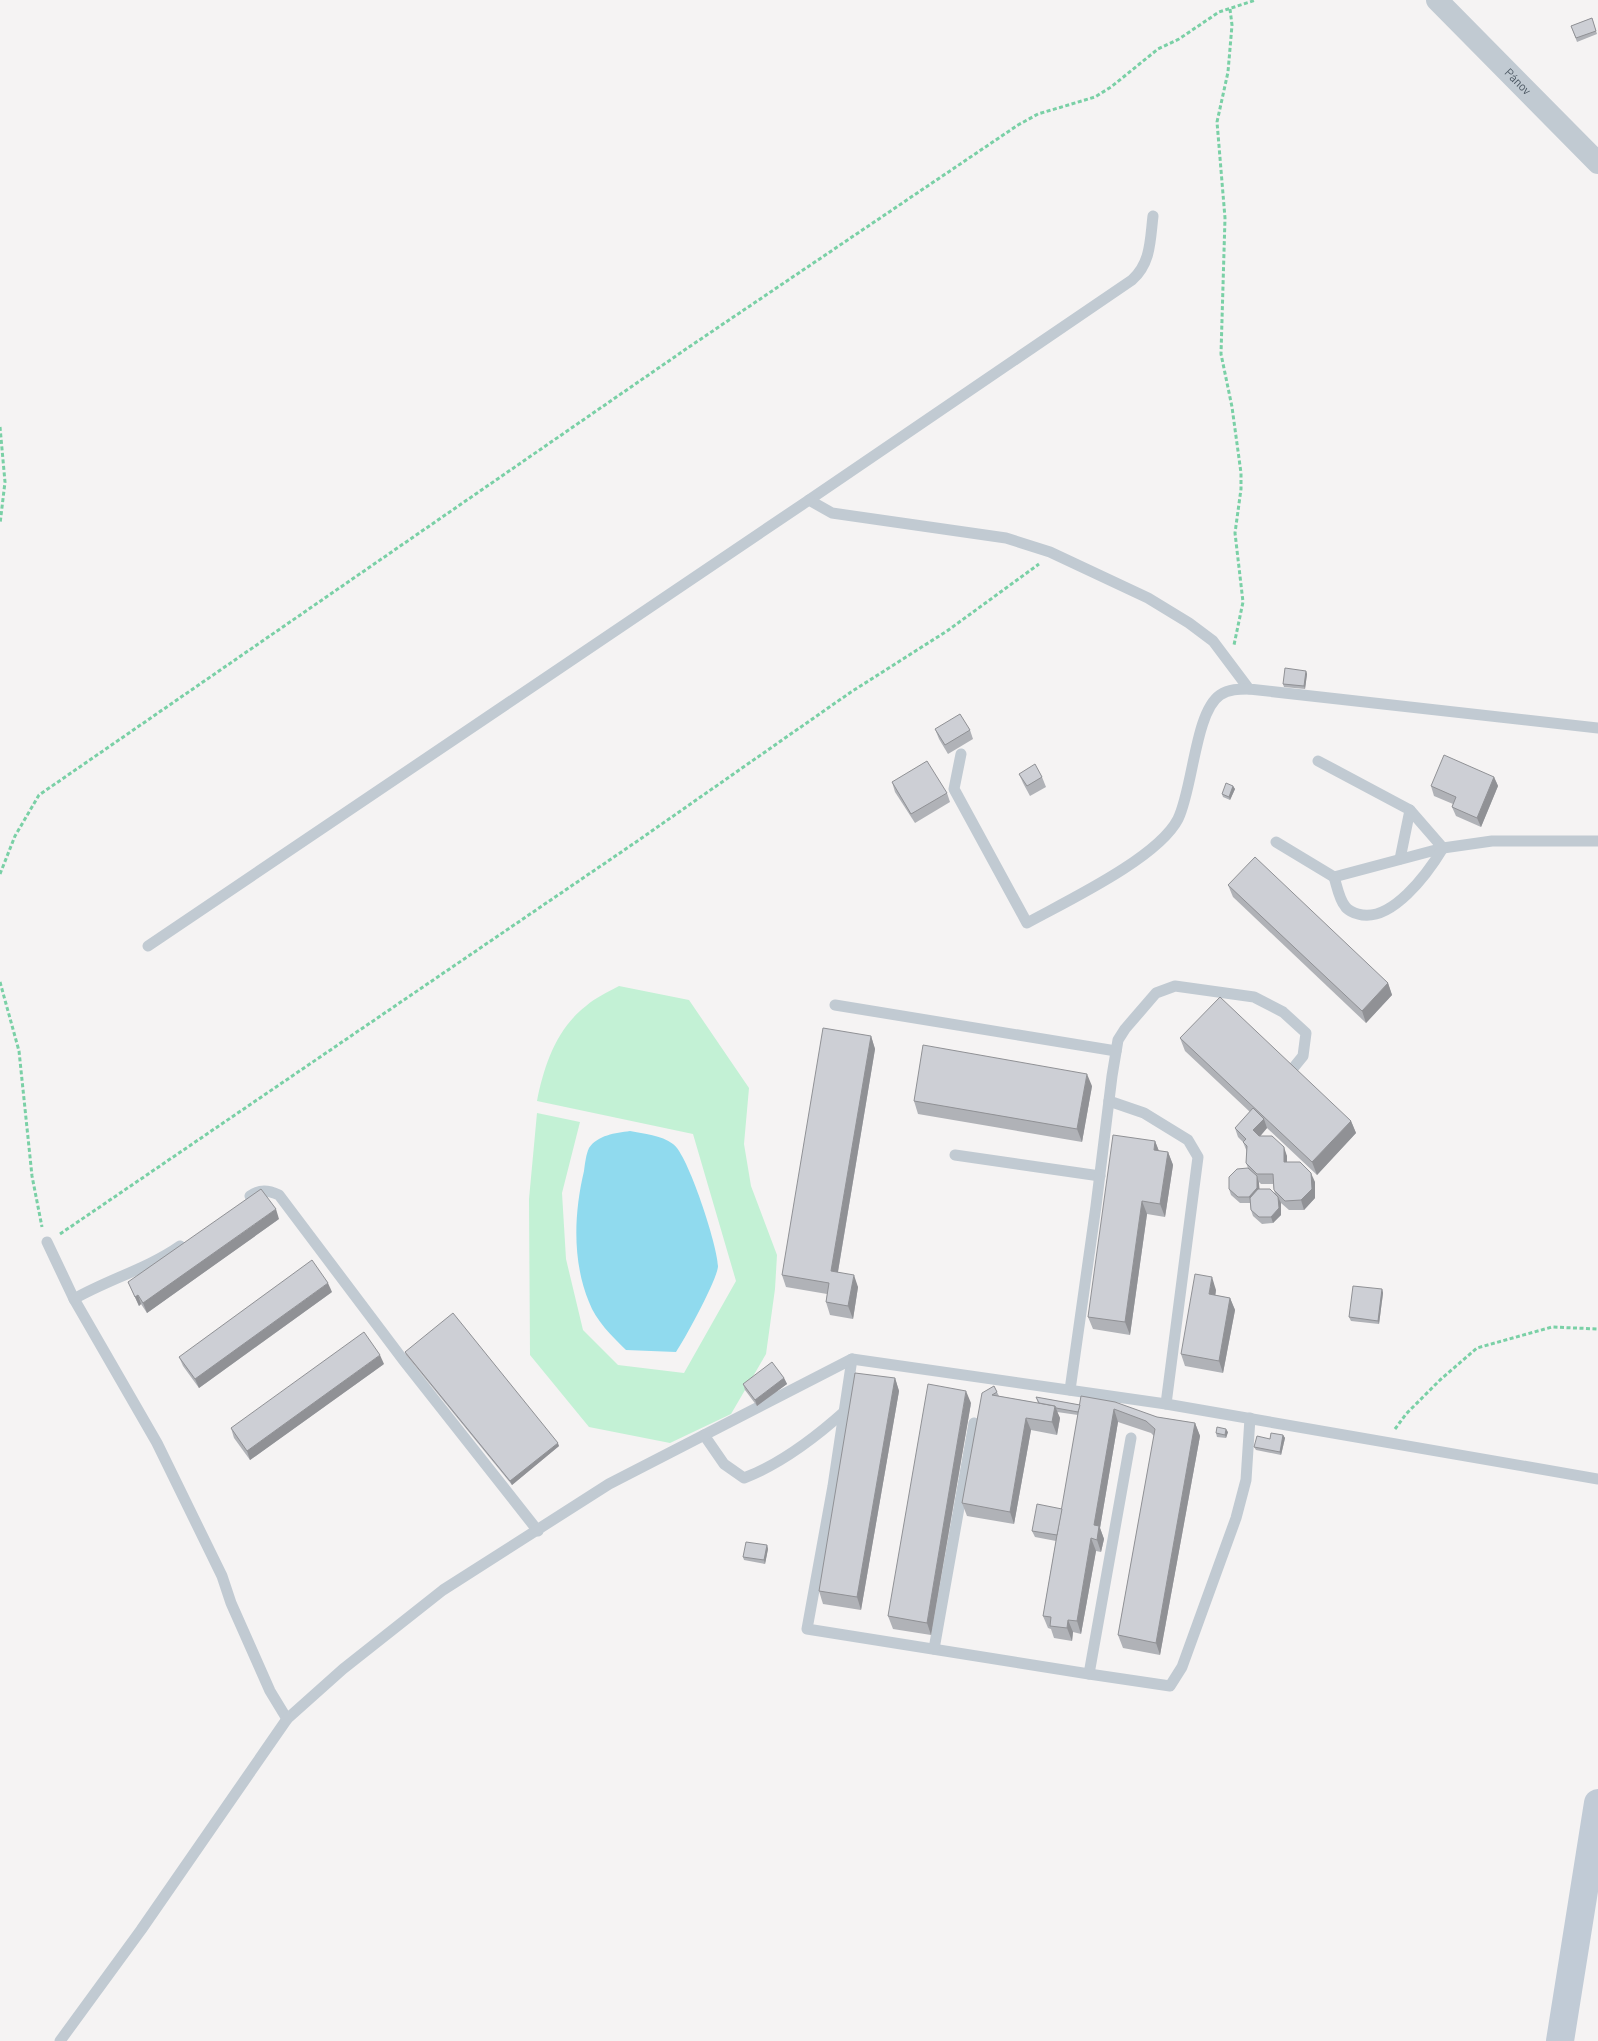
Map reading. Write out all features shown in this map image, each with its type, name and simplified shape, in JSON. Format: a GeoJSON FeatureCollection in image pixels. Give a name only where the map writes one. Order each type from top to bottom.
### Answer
{"type":"FeatureCollection","features":[{"type":"Feature","properties":{"kind":"main road"},"geometry":{"type":"LineString","coordinates":[[1560,2041],[1598,1803]]}},
{"type":"Feature","properties":{"kind":"street","name":"Pánov"},"geometry":{"type":"LineString","coordinates":[[1437,0],[1598,163]]}},
{"type":"Feature","properties":{"kind":"lane"},"geometry":{"type":"LineString","coordinates":[[148,946],[1132,280],[1142,270],[1149,255],[1153,216]]}},
{"type":"Feature","properties":{"kind":"lane"},"geometry":{"type":"LineString","coordinates":[[808,500],[832,513],[1006,538],[1053,554],[1170,610],[1213,641],[1249,689]]}},
{"type":"Feature","properties":{"kind":"lane"},"geometry":{"type":"LineString","coordinates":[[962,754],[954,789],[1027,923],[1139,858],[1170,832],[1184,806],[1196,749],[1210,704],[1219,695],[1229,690],[1249,689],[1598,728]]}},
{"type":"Feature","properties":{"kind":"lane"},"geometry":{"type":"LineString","coordinates":[[1318,760],[1410,810],[1443,848]]}},
{"type":"Feature","properties":{"kind":"lane"},"geometry":{"type":"LineString","coordinates":[[1400,859],[1410,810]]}},
{"type":"Feature","properties":{"kind":"lane"},"geometry":{"type":"LineString","coordinates":[[1334,878],[1443,848],[1492,841],[1598,841]]}},
{"type":"Feature","properties":{"kind":"lane"},"geometry":{"type":"LineString","coordinates":[[1276,842],[1334,878],[1345,906],[1354,913],[1375,916],[1394,905],[1424,877],[1443,848]]}},
{"type":"Feature","properties":{"kind":"lane"},"geometry":{"type":"LineString","coordinates":[[1070,1390],[1116,1051],[1118,1040],[1125,1029],[1156,993],[1175,986],[1254,997],[1283,1012],[1306,1033],[1303,1056],[1290,1072]]}},
{"type":"Feature","properties":{"kind":"lane"},"geometry":{"type":"LineString","coordinates":[[835,1006],[1116,1051]]}},
{"type":"Feature","properties":{"kind":"lane"},"geometry":{"type":"LineString","coordinates":[[1109,1101],[1144,1113],[1188,1140],[1198,1157],[1166,1404]]}},
{"type":"Feature","properties":{"kind":"lane"},"geometry":{"type":"LineString","coordinates":[[955,1155],[1100,1176]]}},
{"type":"Feature","properties":{"kind":"lane"},"geometry":{"type":"LineString","coordinates":[[240,1203],[257,1192],[269,1190],[279,1195],[404,1361],[538,1531]]}},
{"type":"Feature","properties":{"kind":"lane"},"geometry":{"type":"LineString","coordinates":[[74,1299],[90,1290],[159,1260],[192,1237]]}},
{"type":"Feature","properties":{"kind":"lane"},"geometry":{"type":"LineString","coordinates":[[47,1242],[74,1299],[156,1443],[222,1576],[231,1602],[270,1691],[287,1719]]}},
{"type":"Feature","properties":{"kind":"lane"},"geometry":{"type":"LineString","coordinates":[[852,1359],[807,1629],[1089,1674],[1170,1686],[1182,1667],[1236,1518],[1246,1480],[1250,1418]]}},
{"type":"Feature","properties":{"kind":"lane"},"geometry":{"type":"LineString","coordinates":[[60,2041],[141,1930],[287,1719],[343,1669],[443,1590],[609,1484],[852,1359],[1166,1404],[1598,1479]]}},
{"type":"Feature","properties":{"kind":"lane"},"geometry":{"type":"LineString","coordinates":[[704,1435],[724,1464],[744,1478],[763,1471],[827,1428],[844,1411]]}},
{"type":"Feature","properties":{"kind":"lane"},"geometry":{"type":"LineString","coordinates":[[934,1649],[974,1423]]}},
{"type":"Feature","properties":{"kind":"lane"},"geometry":{"type":"LineString","coordinates":[[1089,1674],[1131,1438]]}},
{"type":"Feature","properties":{"kind":"path"},"geometry":{"type":"LineString","coordinates":[[0,874],[15,836],[39,795],[523,461],[1018,125],[1038,114],[1095,97],[1111,87],[1158,48],[1179,39],[1219,12],[1256,0]]}},
{"type":"Feature","properties":{"kind":"path"},"geometry":{"type":"LineString","coordinates":[[1230,8],[1232,25],[1228,72],[1217,122],[1225,218],[1220,326],[1221,354],[1232,407],[1241,472],[1241,490],[1235,533],[1243,602],[1230,662]]}},
{"type":"Feature","properties":{"kind":"path"},"geometry":{"type":"LineString","coordinates":[[0,426],[5,482],[0,524]]}},
{"type":"Feature","properties":{"kind":"path"},"geometry":{"type":"LineString","coordinates":[[0,982],[19,1051],[32,1176],[38,1214],[47,1242],[628,848],[851,692],[947,631],[1053,554]]}},
{"type":"Feature","properties":{"kind":"path"},"geometry":{"type":"LineString","coordinates":[[1384,1443],[1406,1414],[1477,1348],[1552,1327],[1598,1329]]}},
{"type":"Feature","properties":{"kind":"green space"},"geometry":{"type":"Polygon","coordinates":[[[619,986],[689,1000],[749,1088],[744,1144],[751,1186],[777,1255],[775,1289],[766,1354],[731,1414],[670,1443],[589,1427],[530,1355],[529,1199],[537,1113],[580,1122],[562,1193],[566,1259],[583,1330],[618,1365],[684,1373],[736,1281],[693,1134],[537,1101],[543,1075],[559,1037],[576,1015],[590,1003],[619,986]]]}},
{"type":"Feature","properties":{"kind":"water"},"geometry":{"type":"Polygon","coordinates":[[[630,1131],[663,1139],[673,1144],[679,1151],[694,1182],[717,1256],[717,1273],[713,1283],[676,1352],[626,1350],[596,1316],[583,1286],[576,1237],[578,1203],[588,1150],[602,1137],[630,1131]]]}},
{"type":"Feature","properties":{"kind":"building"},"geometry":{"type":"Polygon","coordinates":[[[1592,18],[1596,31],[1576,38],[1571,26],[1592,18]]]}},
{"type":"Feature","properties":{"kind":"building"},"geometry":{"type":"Polygon","coordinates":[[[1285,668],[1306,671],[1304,686],[1283,684],[1285,668]]]}},
{"type":"Feature","properties":{"kind":"building"},"geometry":{"type":"Polygon","coordinates":[[[960,714],[970,730],[945,745],[935,729],[960,714]]]}},
{"type":"Feature","properties":{"kind":"building"},"geometry":{"type":"Polygon","coordinates":[[[1444,755],[1494,777],[1477,818],[1452,807],[1456,797],[1431,786],[1444,755]]]}},
{"type":"Feature","properties":{"kind":"building"},"geometry":{"type":"Polygon","coordinates":[[[927,761],[947,793],[911,814],[892,782],[927,761]]]}},
{"type":"Feature","properties":{"kind":"building"},"geometry":{"type":"Polygon","coordinates":[[[1035,764],[1042,777],[1027,786],[1019,774],[1035,764]]]}},
{"type":"Feature","properties":{"kind":"building"},"geometry":{"type":"Polygon","coordinates":[[[1226,783],[1233,786],[1229,797],[1222,794],[1226,783]]]}},
{"type":"Feature","properties":{"kind":"building"},"geometry":{"type":"Polygon","coordinates":[[[1255,857],[1388,983],[1362,1011],[1228,885],[1255,857]]]}},
{"type":"Feature","properties":{"kind":"building"},"geometry":{"type":"Polygon","coordinates":[[[1220,997],[1351,1121],[1312,1162],[1180,1038],[1220,997]]]}},
{"type":"Feature","properties":{"kind":"building"},"geometry":{"type":"Polygon","coordinates":[[[823,1028],[871,1036],[831,1271],[854,1275],[848,1306],[826,1302],[829,1283],[782,1275],[823,1028]]]}},
{"type":"Feature","properties":{"kind":"building"},"geometry":{"type":"Polygon","coordinates":[[[923,1045],[1087,1074],[1077,1129],[914,1101],[923,1045]]]}},
{"type":"Feature","properties":{"kind":"building"},"geometry":{"type":"Polygon","coordinates":[[[1253,1108],[1264,1119],[1253,1130],[1259,1136],[1272,1136],[1284,1147],[1284,1162],[1300,1162],[1311,1173],[1312,1189],[1301,1200],[1285,1201],[1274,1190],[1273,1174],[1257,1174],[1246,1163],[1247,1146],[1243,1142],[1246,1139],[1235,1128],[1253,1108]]]}},
{"type":"Feature","properties":{"kind":"building"},"geometry":{"type":"Polygon","coordinates":[[[1113,1135],[1155,1141],[1154,1150],[1168,1152],[1160,1204],[1142,1201],[1125,1322],[1088,1317],[1113,1135]]]}},
{"type":"Feature","properties":{"kind":"building"},"geometry":{"type":"Polygon","coordinates":[[[1248,1168],[1257,1176],[1257,1188],[1249,1197],[1238,1197],[1229,1189],[1229,1177],[1237,1169],[1248,1168]]]}},
{"type":"Feature","properties":{"kind":"building"},"geometry":{"type":"Polygon","coordinates":[[[261,1189],[276,1209],[143,1303],[138,1295],[135,1297],[128,1282],[261,1189]]]}},
{"type":"Feature","properties":{"kind":"building"},"geometry":{"type":"Polygon","coordinates":[[[1258,1189],[1270,1189],[1278,1197],[1279,1208],[1271,1217],[1259,1217],[1251,1210],[1250,1198],[1258,1189]]]}},
{"type":"Feature","properties":{"kind":"building"},"geometry":{"type":"Polygon","coordinates":[[[312,1260],[328,1283],[195,1379],[179,1357],[312,1260]]]}},
{"type":"Feature","properties":{"kind":"building"},"geometry":{"type":"Polygon","coordinates":[[[1195,1274],[1212,1277],[1209,1294],[1230,1298],[1219,1361],[1181,1354],[1195,1274]]]}},
{"type":"Feature","properties":{"kind":"building"},"geometry":{"type":"Polygon","coordinates":[[[1353,1286],[1382,1289],[1378,1321],[1349,1317],[1353,1286]]]}},
{"type":"Feature","properties":{"kind":"building"},"geometry":{"type":"Polygon","coordinates":[[[453,1313],[558,1443],[510,1481],[405,1352],[453,1313]]]}},
{"type":"Feature","properties":{"kind":"building"},"geometry":{"type":"Polygon","coordinates":[[[364,1332],[380,1355],[247,1451],[231,1428],[364,1332]]]}},
{"type":"Feature","properties":{"kind":"building"},"geometry":{"type":"Polygon","coordinates":[[[772,1362],[784,1378],[755,1400],[743,1384],[772,1362]]]}},
{"type":"Feature","properties":{"kind":"building"},"geometry":{"type":"Polygon","coordinates":[[[855,1373],[895,1378],[857,1597],[819,1591],[855,1373]]]}},
{"type":"Feature","properties":{"kind":"building"},"geometry":{"type":"Polygon","coordinates":[[[928,1384],[966,1391],[927,1623],[888,1616],[928,1384]]]}},
{"type":"Feature","properties":{"kind":"building"},"geometry":{"type":"Polygon","coordinates":[[[994,1386],[997,1392],[992,1395],[1055,1406],[1052,1422],[1026,1418],[1010,1512],[962,1503],[982,1393],[994,1386]]]}},
{"type":"Feature","properties":{"kind":"building"},"geometry":{"type":"Polygon","coordinates":[[[1081,1396],[1115,1402],[1157,1417],[1195,1423],[1156,1643],[1118,1635],[1155,1429],[1146,1421],[1114,1409],[1094,1525],[1099,1526],[1097,1540],[1091,1538],[1077,1621],[1068,1620],[1067,1628],[1050,1626],[1051,1617],[1043,1616],[1081,1396]]]}},
{"type":"Feature","properties":{"kind":"building"},"geometry":{"type":"Polygon","coordinates":[[[1036,1397],[1080,1405],[1078,1412],[1056,1408],[1055,1406],[1039,1403],[1036,1397]]]}},
{"type":"Feature","properties":{"kind":"building"},"geometry":{"type":"Polygon","coordinates":[[[1217,1427],[1226,1429],[1225,1435],[1216,1433],[1217,1427]]]}},
{"type":"Feature","properties":{"kind":"building"},"geometry":{"type":"Polygon","coordinates":[[[1271,1433],[1283,1435],[1280,1452],[1254,1447],[1257,1436],[1270,1439],[1271,1433]]]}},
{"type":"Feature","properties":{"kind":"building"},"geometry":{"type":"Polygon","coordinates":[[[1037,1504],[1062,1509],[1057,1535],[1032,1531],[1037,1504]]]}},
{"type":"Feature","properties":{"kind":"building"},"geometry":{"type":"Polygon","coordinates":[[[746,1542],[767,1545],[764,1560],[743,1557],[746,1542]]]}}]}
